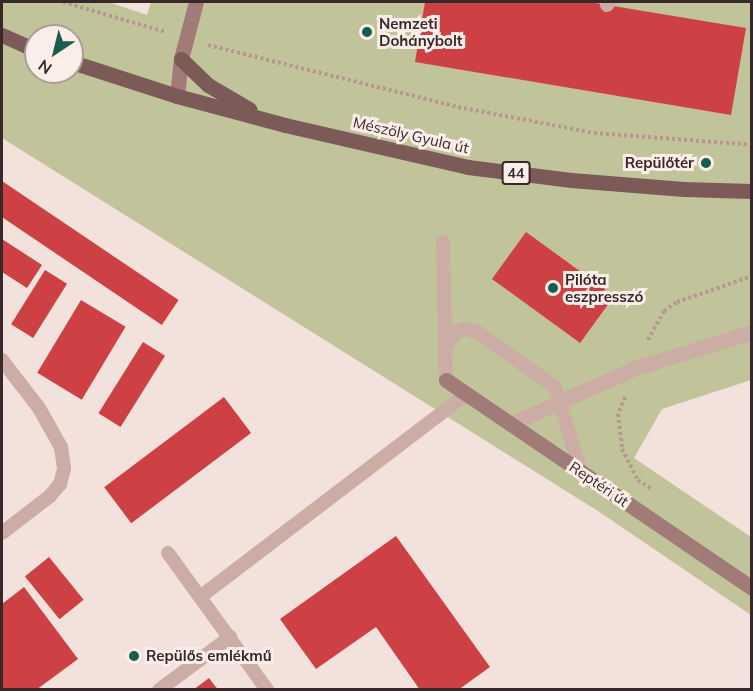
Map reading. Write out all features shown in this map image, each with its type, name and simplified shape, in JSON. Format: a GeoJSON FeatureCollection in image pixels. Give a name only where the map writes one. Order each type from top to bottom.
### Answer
{"type":"FeatureCollection","features":[{"type":"Feature","properties":{"kind":"main road"},"geometry":{"type":"LineString","coordinates":[[2,35],[24,45]]}},
{"type":"Feature","properties":{"kind":"main road"},"geometry":{"type":"LineString","coordinates":[[181,59],[208,85],[239,105],[285,125]]}},
{"type":"Feature","properties":{"kind":"main road","name":"Mészöly Gyula út"},"geometry":{"type":"LineString","coordinates":[[84,66],[177,96],[285,125],[468,167],[571,180],[684,189],[752,191]]}},
{"type":"Feature","properties":{"kind":"street"},"geometry":{"type":"LineString","coordinates":[[177,96],[181,59],[196,2]]}},
{"type":"Feature","properties":{"kind":"street"},"geometry":{"type":"LineString","coordinates":[[510,424],[635,368],[752,332]]}},
{"type":"Feature","properties":{"kind":"street","name":"Reptéri út"},"geometry":{"type":"LineString","coordinates":[[446,380],[752,588]]}},
{"type":"Feature","properties":{"kind":"lane"},"geometry":{"type":"LineString","coordinates":[[443,242],[446,380]]}},
{"type":"Feature","properties":{"kind":"lane"},"geometry":{"type":"LineString","coordinates":[[445,346],[456,332],[464,329],[476,330],[555,387],[581,472]]}},
{"type":"Feature","properties":{"kind":"lane"},"geometry":{"type":"LineString","coordinates":[[2,360],[39,408],[61,447],[64,469],[60,484],[50,496],[2,533]]}},
{"type":"Feature","properties":{"kind":"lane"},"geometry":{"type":"LineString","coordinates":[[200,597],[466,394]]}},
{"type":"Feature","properties":{"kind":"lane"},"geometry":{"type":"LineString","coordinates":[[168,553],[267,690]]}},
{"type":"Feature","properties":{"kind":"lane"},"geometry":{"type":"LineString","coordinates":[[159,690],[230,637]]}},
{"type":"Feature","properties":{"kind":"path"},"geometry":{"type":"LineString","coordinates":[[63,2],[187,39],[447,104],[594,133],[752,145]]}},
{"type":"Feature","properties":{"kind":"path"},"geometry":{"type":"LineString","coordinates":[[657,493],[638,480],[622,449],[618,414],[635,368],[664,310],[677,302],[752,276]]}},
{"type":"Feature","properties":{"kind":"green space"},"geometry":{"type":"Polygon","coordinates":[[[2,2],[108,2],[147,15],[151,2],[751,2],[751,380],[662,409],[634,458],[751,537],[751,615],[598,511],[2,138],[2,2]]]}},
{"type":"Feature","properties":{"kind":"building"},"geometry":{"type":"Polygon","coordinates":[[[425,2],[589,2],[746,28],[731,115],[415,62],[425,2]]]}},
{"type":"Feature","properties":{"kind":"building"},"geometry":{"type":"Polygon","coordinates":[[[2,181],[179,300],[162,325],[2,217],[2,181]]]}},
{"type":"Feature","properties":{"kind":"building","name":"Pilóta eszpresszó"},"geometry":{"type":"Polygon","coordinates":[[[526,232],[614,296],[580,343],[492,279],[526,232]]]}},
{"type":"Feature","properties":{"kind":"building"},"geometry":{"type":"Polygon","coordinates":[[[2,239],[42,265],[27,288],[2,272],[2,239]]]}},
{"type":"Feature","properties":{"kind":"building"},"geometry":{"type":"Polygon","coordinates":[[[45,270],[67,284],[33,338],[11,324],[45,270]]]}},
{"type":"Feature","properties":{"kind":"building"},"geometry":{"type":"Polygon","coordinates":[[[81,300],[126,327],[82,400],[37,373],[81,300]]]}},
{"type":"Feature","properties":{"kind":"building"},"geometry":{"type":"Polygon","coordinates":[[[143,342],[165,356],[121,427],[98,413],[143,342]]]}},
{"type":"Feature","properties":{"kind":"building"},"geometry":{"type":"Polygon","coordinates":[[[224,397],[251,433],[131,523],[104,487],[224,397]]]}},
{"type":"Feature","properties":{"kind":"building"},"geometry":{"type":"Polygon","coordinates":[[[396,536],[490,667],[458,690],[420,690],[376,627],[316,669],[280,619],[396,536]]]}},
{"type":"Feature","properties":{"kind":"building"},"geometry":{"type":"Polygon","coordinates":[[[49,557],[84,600],[60,619],[25,577],[49,557]]]}},
{"type":"Feature","properties":{"kind":"building"},"geometry":{"type":"Polygon","coordinates":[[[24,587],[78,659],[36,690],[2,690],[2,604],[24,587]]]}},
{"type":"Feature","properties":{"kind":"building"},"geometry":{"type":"Polygon","coordinates":[[[209,678],[218,690],[193,690],[209,678]]]}},
{"type":"Feature","properties":{"kind":"place","name":"Nemzeti Dohánybolt"},"geometry":{"type":"Point","coordinates":[367,32]}},
{"type":"Feature","properties":{"kind":"place","name":"Repülőtér"},"geometry":{"type":"Point","coordinates":[706,163]}},
{"type":"Feature","properties":{"kind":"place","name":"Pilóta eszpresszó"},"geometry":{"type":"Point","coordinates":[553,288]}},
{"type":"Feature","properties":{"kind":"place","name":"Repülős emlékmű"},"geometry":{"type":"Point","coordinates":[134,656]}}]}
